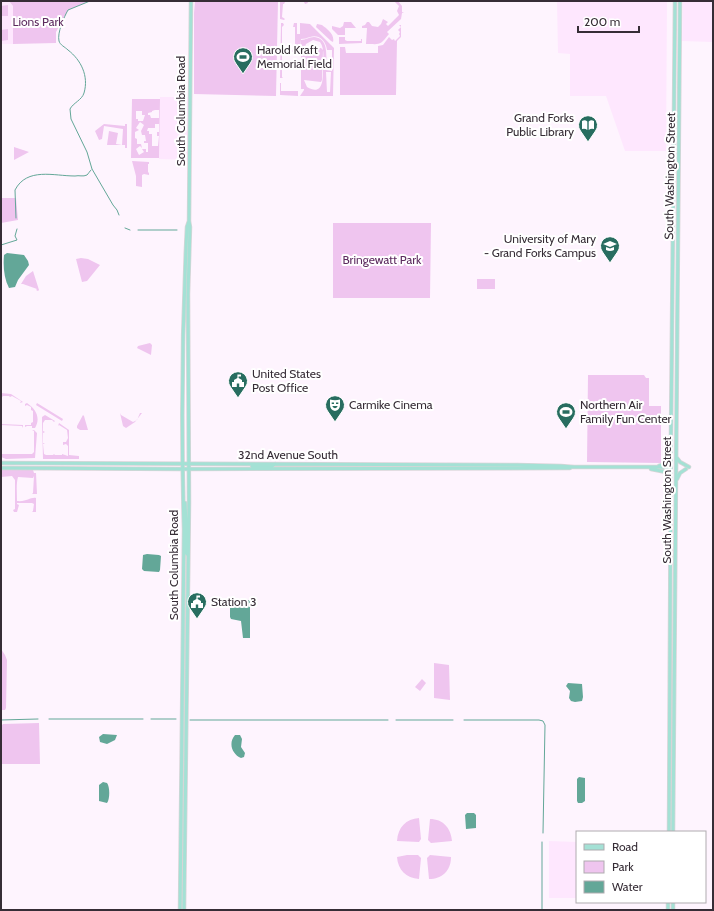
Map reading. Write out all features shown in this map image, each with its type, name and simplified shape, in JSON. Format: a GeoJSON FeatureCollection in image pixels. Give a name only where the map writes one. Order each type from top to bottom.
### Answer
{"type":"FeatureCollection","features":[{"type":"Feature","properties":{"kind":"main road","name":"South Columbia Road"},"geometry":{"type":"LineString","coordinates":[[184,910],[188,556],[188,294],[190,227],[191,1]]}},
{"type":"Feature","properties":{"kind":"main road","name":"South Washington Street"},"geometry":{"type":"LineString","coordinates":[[668,831],[675,1]]}},
{"type":"Feature","properties":{"kind":"main road","name":"South Washington Street"},"geometry":{"type":"LineString","coordinates":[[673,831],[680,1]]}},
{"type":"Feature","properties":{"kind":"main road","name":"South Columbia Road"},"geometry":{"type":"LineString","coordinates":[[180,910],[184,525],[182,464],[184,294],[187,227],[189,221]]}},
{"type":"Feature","properties":{"kind":"main road"},"geometry":{"type":"LineString","coordinates":[[183,374],[188,374]]}},
{"type":"Feature","properties":{"kind":"main road"},"geometry":{"type":"LineString","coordinates":[[652,467],[665,464],[671,452]]}},
{"type":"Feature","properties":{"kind":"main road"},"geometry":{"type":"LineString","coordinates":[[676,480],[680,473],[688,468],[677,458]]}},
{"type":"Feature","properties":{"kind":"main road","name":"32nd Avenue South"},"geometry":{"type":"LineString","coordinates":[[1,463],[352,464],[517,469],[562,469],[574,467]]}},
{"type":"Feature","properties":{"kind":"main road"},"geometry":{"type":"LineString","coordinates":[[228,469],[251,466],[272,466],[275,464]]}},
{"type":"Feature","properties":{"kind":"main road"},"geometry":{"type":"LineString","coordinates":[[307,464],[307,469]]}},
{"type":"Feature","properties":{"kind":"main road"},"geometry":{"type":"LineString","coordinates":[[352,464],[352,469]]}},
{"type":"Feature","properties":{"kind":"main road"},"geometry":{"type":"LineString","coordinates":[[517,464],[517,469]]}},
{"type":"Feature","properties":{"kind":"main road","name":"32nd Avenue South"},"geometry":{"type":"LineString","coordinates":[[1,468],[352,469],[517,464],[574,467],[677,467]]}},
{"type":"Feature","properties":{"kind":"main road"},"geometry":{"type":"LineString","coordinates":[[642,467],[664,471],[669,474],[670,479]]}},
{"type":"Feature","properties":{"kind":"main road"},"geometry":{"type":"LineString","coordinates":[[183,498],[186,508],[186,523],[188,528]]}},
{"type":"Feature","properties":{"kind":"main road"},"geometry":{"type":"LineString","coordinates":[[184,525],[186,530],[186,552],[188,556]]}},
{"type":"Feature","properties":{"kind":"main road"},"geometry":{"type":"LineString","coordinates":[[180,883],[184,896]]}},
{"type":"Feature","properties":{"kind":"shaded area"},"geometry":{"type":"Polygon","coordinates":[[[1,1],[9,1],[13,6],[13,44],[1,44],[1,1]]]}},
{"type":"Feature","properties":{"kind":"shaded area"},"geometry":{"type":"Polygon","coordinates":[[[557,1],[667,1],[666,151],[625,151],[606,96],[570,96],[570,54],[558,53],[557,1]]]}},
{"type":"Feature","properties":{"kind":"shaded area"},"geometry":{"type":"Polygon","coordinates":[[[683,1],[712,1],[712,42],[682,41],[683,1]]]}},
{"type":"Feature","properties":{"kind":"shaded area"},"geometry":{"type":"Polygon","coordinates":[[[160,97],[190,97],[190,160],[159,159],[160,97]]]}},
{"type":"Feature","properties":{"kind":"shaded area"},"geometry":{"type":"Polygon","coordinates":[[[549,841],[576,842],[576,898],[549,898],[549,841]]]}},
{"type":"Feature","properties":{"kind":"green space","name":"Lions Park"},"geometry":{"type":"Polygon","coordinates":[[[9,1],[90,1],[68,10],[56,32],[56,43],[13,44],[13,6],[9,1]]]}},
{"type":"Feature","properties":{"kind":"green space"},"geometry":{"type":"Polygon","coordinates":[[[195,1],[278,1],[276,96],[194,94],[195,1]]]}},
{"type":"Feature","properties":{"kind":"green space"},"geometry":{"type":"Polygon","coordinates":[[[280,1],[307,1],[308,3],[285,2],[283,4],[282,17],[285,19],[284,20],[280,19],[280,1]]]}},
{"type":"Feature","properties":{"kind":"green space"},"geometry":{"type":"Polygon","coordinates":[[[394,1],[398,1],[402,6],[402,12],[404,13],[402,13],[401,19],[387,32],[389,34],[379,44],[366,44],[367,28],[362,28],[362,26],[369,22],[372,26],[378,27],[383,19],[388,22],[386,24],[388,26],[399,15],[397,11],[399,6],[394,1]]]}},
{"type":"Feature","properties":{"kind":"green space"},"geometry":{"type":"Polygon","coordinates":[[[8,5],[8,16],[1,16],[1,6],[8,5]]]}},
{"type":"Feature","properties":{"kind":"green space"},"geometry":{"type":"Polygon","coordinates":[[[344,22],[351,22],[356,28],[345,28],[345,35],[338,35],[332,29],[332,26],[340,28],[343,26],[344,22]]]}},
{"type":"Feature","properties":{"kind":"green space"},"geometry":{"type":"Polygon","coordinates":[[[281,23],[284,25],[282,27],[282,49],[292,50],[295,49],[294,23],[297,23],[297,34],[300,34],[300,23],[310,24],[334,48],[333,96],[300,96],[304,90],[301,89],[301,40],[314,37],[323,41],[326,50],[326,70],[332,71],[332,50],[327,50],[324,41],[319,37],[313,36],[301,39],[300,50],[295,50],[295,52],[282,52],[283,78],[280,78],[281,23]],[[313,40],[306,44],[304,49],[321,48],[323,50],[320,42],[313,40]],[[323,50],[322,80],[323,76],[323,50]],[[326,72],[327,92],[330,92],[331,72],[326,72]],[[304,80],[307,87],[317,90],[320,88],[322,80],[321,82],[304,80]]]}},
{"type":"Feature","properties":{"kind":"green space"},"geometry":{"type":"Polygon","coordinates":[[[317,24],[322,25],[330,32],[333,37],[333,42],[316,27],[317,24]]]}},
{"type":"Feature","properties":{"kind":"green space"},"geometry":{"type":"Polygon","coordinates":[[[401,27],[401,37],[397,41],[396,95],[340,95],[340,47],[345,47],[346,53],[378,53],[378,46],[383,45],[389,37],[395,41],[400,36],[400,32],[398,30],[401,27]]]}},
{"type":"Feature","properties":{"kind":"green space"},"geometry":{"type":"Polygon","coordinates":[[[8,29],[8,40],[1,41],[1,30],[8,29]]]}},
{"type":"Feature","properties":{"kind":"green space"},"geometry":{"type":"Polygon","coordinates":[[[339,37],[345,37],[345,40],[347,41],[361,41],[362,39],[362,43],[339,44],[339,37]]]}},
{"type":"Feature","properties":{"kind":"green space"},"geometry":{"type":"Polygon","coordinates":[[[280,83],[281,91],[298,91],[298,96],[280,95],[280,83]]]}},
{"type":"Feature","properties":{"kind":"green space"},"geometry":{"type":"Polygon","coordinates":[[[132,99],[160,99],[159,158],[131,158],[132,99]],[[159,110],[148,113],[148,115],[150,115],[151,118],[159,118],[159,110]],[[136,111],[136,119],[138,119],[138,121],[143,121],[145,115],[142,115],[142,111],[136,111]],[[140,122],[136,128],[139,130],[135,132],[135,138],[137,139],[137,144],[141,144],[142,148],[140,146],[136,149],[139,155],[144,152],[142,149],[146,149],[146,152],[148,152],[148,143],[144,143],[144,141],[146,141],[145,135],[142,135],[141,131],[144,125],[140,122]],[[155,124],[155,128],[148,128],[147,131],[149,131],[149,134],[152,134],[152,146],[158,146],[159,136],[157,136],[157,132],[159,132],[159,124],[155,124]]]}},
{"type":"Feature","properties":{"kind":"green space"},"geometry":{"type":"Polygon","coordinates":[[[104,124],[125,126],[125,124],[127,124],[127,148],[125,148],[125,145],[122,145],[123,129],[104,126],[102,139],[99,140],[95,131],[104,124]]]}},
{"type":"Feature","properties":{"kind":"green space"},"geometry":{"type":"Polygon","coordinates":[[[109,131],[118,133],[116,144],[122,145],[107,145],[109,131]]]}},
{"type":"Feature","properties":{"kind":"green space"},"geometry":{"type":"Polygon","coordinates":[[[14,147],[29,152],[14,160],[14,147]]]}},
{"type":"Feature","properties":{"kind":"green space"},"geometry":{"type":"Polygon","coordinates":[[[132,161],[149,162],[149,175],[142,175],[142,187],[136,186],[136,176],[132,161]]]}},
{"type":"Feature","properties":{"kind":"green space"},"geometry":{"type":"Polygon","coordinates":[[[1,198],[16,198],[18,220],[1,223],[1,198]]]}},
{"type":"Feature","properties":{"kind":"green space","name":"Bringewatt Park"},"geometry":{"type":"Polygon","coordinates":[[[333,223],[431,223],[430,298],[333,298],[333,223]]]}},
{"type":"Feature","properties":{"kind":"green space"},"geometry":{"type":"Polygon","coordinates":[[[76,259],[88,259],[100,265],[87,281],[82,282],[76,259]]]}},
{"type":"Feature","properties":{"kind":"green space"},"geometry":{"type":"Polygon","coordinates":[[[33,271],[39,290],[38,291],[36,290],[37,289],[21,284],[26,276],[33,271]]]}},
{"type":"Feature","properties":{"kind":"green space"},"geometry":{"type":"Polygon","coordinates":[[[477,279],[495,279],[495,289],[477,289],[477,279]]]}},
{"type":"Feature","properties":{"kind":"green space"},"geometry":{"type":"Polygon","coordinates":[[[150,343],[152,345],[151,355],[137,348],[138,346],[150,343]]]}},
{"type":"Feature","properties":{"kind":"green space"},"geometry":{"type":"Polygon","coordinates":[[[588,375],[644,375],[646,378],[649,378],[649,406],[661,406],[661,463],[587,462],[588,375]]]}},
{"type":"Feature","properties":{"kind":"green space"},"geometry":{"type":"Polygon","coordinates":[[[1,393],[11,394],[23,402],[20,403],[21,401],[12,396],[2,397],[2,424],[23,425],[23,428],[22,426],[1,425],[1,393]]]}},
{"type":"Feature","properties":{"kind":"green space"},"geometry":{"type":"Polygon","coordinates":[[[27,403],[33,408],[37,414],[38,421],[35,428],[32,428],[32,426],[25,427],[25,425],[31,425],[33,422],[33,411],[31,410],[31,407],[27,405],[25,406],[27,403]]]}},
{"type":"Feature","properties":{"kind":"green space"},"geometry":{"type":"Polygon","coordinates":[[[37,403],[63,419],[62,421],[36,405],[37,403]]]}},
{"type":"Feature","properties":{"kind":"green space"},"geometry":{"type":"Polygon","coordinates":[[[120,413],[133,422],[136,420],[135,422],[126,428],[123,426],[120,413]]]}},
{"type":"Feature","properties":{"kind":"green space"},"geometry":{"type":"Polygon","coordinates":[[[45,415],[55,421],[45,420],[43,423],[43,431],[45,432],[43,433],[43,443],[45,443],[43,444],[44,454],[62,454],[68,456],[68,446],[66,444],[63,445],[63,442],[66,442],[68,438],[67,430],[59,425],[58,426],[59,423],[69,430],[69,455],[79,456],[79,459],[43,459],[42,417],[45,415]]]}},
{"type":"Feature","properties":{"kind":"green space"},"geometry":{"type":"Polygon","coordinates":[[[83,415],[88,430],[80,430],[77,428],[83,415]]]}},
{"type":"Feature","properties":{"kind":"green space"},"geometry":{"type":"Polygon","coordinates":[[[34,430],[37,433],[35,458],[6,459],[1,457],[1,452],[2,454],[32,454],[34,452],[34,431],[32,431],[34,430]]]}},
{"type":"Feature","properties":{"kind":"green space"},"geometry":{"type":"Polygon","coordinates":[[[1,469],[33,470],[34,473],[36,473],[37,494],[32,494],[34,476],[33,478],[18,477],[17,501],[36,498],[36,512],[32,512],[34,504],[32,503],[17,503],[19,505],[17,512],[14,512],[15,480],[12,476],[1,477],[1,469]]]}},
{"type":"Feature","properties":{"kind":"green space"},"geometry":{"type":"Polygon","coordinates":[[[1,649],[7,660],[5,710],[1,710],[1,649]]]}},
{"type":"Feature","properties":{"kind":"green space"},"geometry":{"type":"Polygon","coordinates":[[[434,663],[449,665],[450,700],[434,698],[434,663]]]}},
{"type":"Feature","properties":{"kind":"green space"},"geometry":{"type":"Polygon","coordinates":[[[422,679],[426,683],[420,691],[415,687],[422,679]]]}},
{"type":"Feature","properties":{"kind":"green space"},"geometry":{"type":"Polygon","coordinates":[[[39,723],[40,764],[1,764],[1,726],[3,724],[39,723]]]}},
{"type":"Feature","properties":{"kind":"green space"},"geometry":{"type":"Polygon","coordinates":[[[419,818],[421,839],[419,842],[397,841],[401,828],[410,820],[419,818]]]}},
{"type":"Feature","properties":{"kind":"green space"},"geometry":{"type":"Polygon","coordinates":[[[430,819],[435,819],[446,825],[450,832],[452,841],[431,843],[428,840],[430,819]]]}},
{"type":"Feature","properties":{"kind":"green space"},"geometry":{"type":"Polygon","coordinates":[[[418,855],[421,858],[419,879],[410,877],[399,866],[397,857],[418,855]]]}},
{"type":"Feature","properties":{"kind":"green space"},"geometry":{"type":"Polygon","coordinates":[[[430,855],[451,857],[451,862],[447,870],[438,878],[429,879],[427,858],[430,855]]]}},
{"type":"Feature","properties":{"kind":"water"},"geometry":{"type":"Polygon","coordinates":[[[7,253],[24,255],[29,265],[18,280],[15,287],[9,288],[4,268],[4,255],[7,253]]]}},
{"type":"Feature","properties":{"kind":"water"},"geometry":{"type":"Polygon","coordinates":[[[147,554],[161,556],[159,572],[144,571],[142,569],[143,555],[147,554]]]}},
{"type":"Feature","properties":{"kind":"water"},"geometry":{"type":"Polygon","coordinates":[[[230,600],[249,600],[250,602],[250,638],[243,638],[241,621],[231,619],[230,617],[230,600]]]}},
{"type":"Feature","properties":{"kind":"water"},"geometry":{"type":"Polygon","coordinates":[[[568,683],[582,684],[582,701],[571,701],[569,698],[570,691],[566,686],[568,683]]]}},
{"type":"Feature","properties":{"kind":"water"},"geometry":{"type":"Polygon","coordinates":[[[103,734],[117,735],[115,740],[107,744],[100,742],[99,737],[103,734]]]}},
{"type":"Feature","properties":{"kind":"water"},"geometry":{"type":"Polygon","coordinates":[[[235,735],[240,735],[242,739],[241,747],[245,753],[244,757],[241,758],[235,754],[231,745],[235,735]]]}},
{"type":"Feature","properties":{"kind":"water"},"geometry":{"type":"Polygon","coordinates":[[[579,777],[585,778],[585,801],[582,803],[578,803],[577,801],[577,779],[579,777]]]}},
{"type":"Feature","properties":{"kind":"water"},"geometry":{"type":"Polygon","coordinates":[[[103,782],[107,783],[109,787],[107,803],[99,801],[99,785],[103,782]]]}},
{"type":"Feature","properties":{"kind":"water"},"geometry":{"type":"Polygon","coordinates":[[[467,813],[474,813],[476,815],[476,828],[466,829],[465,815],[467,813]]]}},
{"type":"Feature","properties":{"kind":"waterway"},"geometry":{"type":"LineString","coordinates":[[90,1],[68,10],[60,30],[59,41],[61,45],[77,59],[85,75],[84,93],[70,109],[71,119],[87,152],[92,169],[119,215]]}},
{"type":"Feature","properties":{"kind":"waterway"},"geometry":{"type":"LineString","coordinates":[[16,218],[15,190],[26,178],[42,174],[84,176],[91,170]]}},
{"type":"Feature","properties":{"kind":"waterway"},"geometry":{"type":"LineString","coordinates":[[125,228],[130,230]]}},
{"type":"Feature","properties":{"kind":"waterway"},"geometry":{"type":"LineString","coordinates":[[1,245],[17,240],[15,236],[17,229]]}},
{"type":"Feature","properties":{"kind":"waterway"},"geometry":{"type":"LineString","coordinates":[[138,230],[177,230]]}},
{"type":"Feature","properties":{"kind":"waterway"},"geometry":{"type":"LineString","coordinates":[[1,720],[38,719]]}},
{"type":"Feature","properties":{"kind":"waterway"},"geometry":{"type":"LineString","coordinates":[[49,719],[143,719]]}},
{"type":"Feature","properties":{"kind":"waterway"},"geometry":{"type":"LineString","coordinates":[[151,719],[176,719]]}},
{"type":"Feature","properties":{"kind":"waterway"},"geometry":{"type":"LineString","coordinates":[[190,720],[388,720]]}},
{"type":"Feature","properties":{"kind":"waterway"},"geometry":{"type":"LineString","coordinates":[[396,720],[453,720]]}},
{"type":"Feature","properties":{"kind":"waterway"},"geometry":{"type":"LineString","coordinates":[[464,720],[543,721],[545,725],[543,833]]}},
{"type":"Feature","properties":{"kind":"waterway"},"geometry":{"type":"LineString","coordinates":[[542,842],[542,910]]}},
{"type":"Feature","properties":{"kind":"place","name":"Harold Kraft Memorial Field"},"geometry":{"type":"Point","coordinates":[243,74]}},
{"type":"Feature","properties":{"kind":"place","name":"Grand Forks Public Library"},"geometry":{"type":"Point","coordinates":[588,142]}},
{"type":"Feature","properties":{"kind":"place","name":"University of Mary - Grand Forks Campus"},"geometry":{"type":"Point","coordinates":[610,263]}},
{"type":"Feature","properties":{"kind":"place","name":"United States Post Office"},"geometry":{"type":"Point","coordinates":[238,398]}},
{"type":"Feature","properties":{"kind":"place","name":"Carmike Cinema"},"geometry":{"type":"Point","coordinates":[335,422]}},
{"type":"Feature","properties":{"kind":"place","name":"Northern Air Family Fun Center"},"geometry":{"type":"Point","coordinates":[566,429]}},
{"type":"Feature","properties":{"kind":"place","name":"Station 3"},"geometry":{"type":"Point","coordinates":[197,619]}}]}
